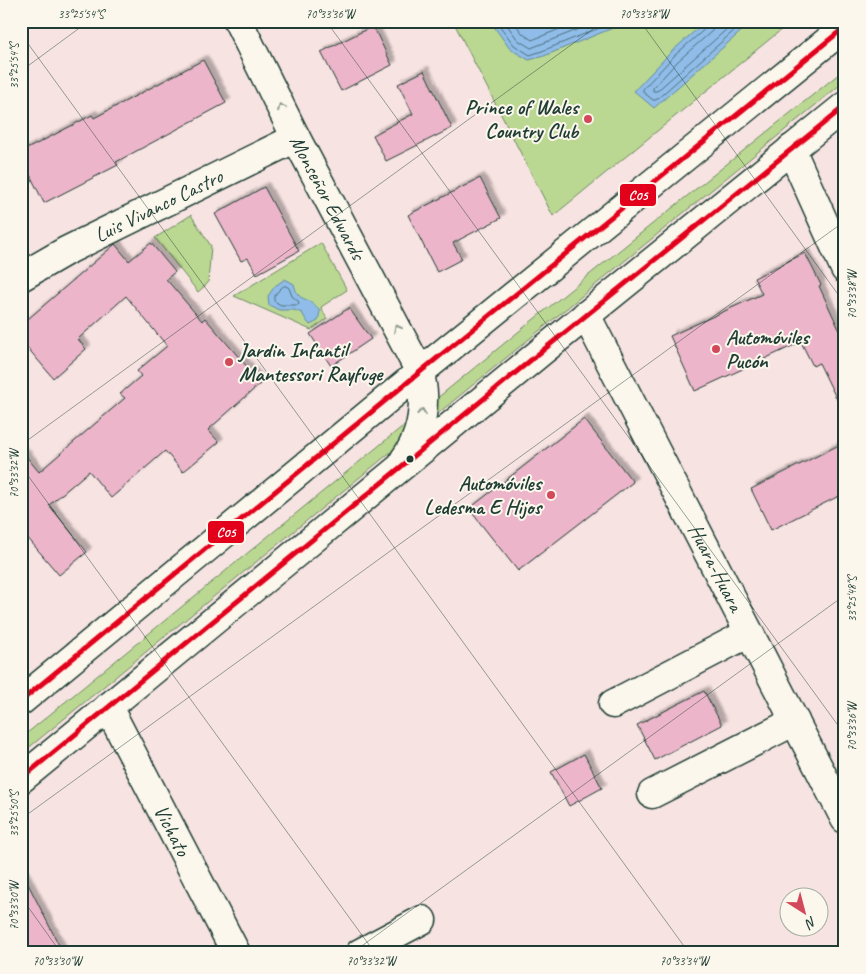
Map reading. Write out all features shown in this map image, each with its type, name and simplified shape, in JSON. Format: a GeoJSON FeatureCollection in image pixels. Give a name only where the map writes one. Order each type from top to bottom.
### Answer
{"type":"FeatureCollection","features":[{"type":"Feature","properties":{"kind":"main road","name":"Monseñor Edwards"},"geometry":{"type":"LineString","coordinates":[[238,21],[296,138],[420,372],[424,398],[421,425],[411,450],[395,471]]}},
{"type":"Feature","properties":{"kind":"main road"},"geometry":{"type":"LineString","coordinates":[[21,700],[420,372],[845,27]]}},
{"type":"Feature","properties":{"kind":"main road"},"geometry":{"type":"LineString","coordinates":[[21,779],[586,315],[845,106]]}},
{"type":"Feature","properties":{"kind":"main road","name":"Luis Vivanco Castro"},"geometry":{"type":"LineString","coordinates":[[21,277],[66,251],[296,138]]}},
{"type":"Feature","properties":{"kind":"main road"},"geometry":{"type":"LineString","coordinates":[[792,149],[845,269]]}},
{"type":"Feature","properties":{"kind":"main road","name":"Huara-Huara"},"geometry":{"type":"LineString","coordinates":[[586,315],[845,819]]}},
{"type":"Feature","properties":{"kind":"main road"},"geometry":{"type":"LineString","coordinates":[[612,704],[749,633]]}},
{"type":"Feature","properties":{"kind":"main road","name":"Vichato"},"geometry":{"type":"LineString","coordinates":[[108,707],[236,953]]}},
{"type":"Feature","properties":{"kind":"main road"},"geometry":{"type":"LineString","coordinates":[[652,794],[794,722]]}},
{"type":"Feature","properties":{"kind":"main road"},"geometry":{"type":"LineString","coordinates":[[360,953],[422,920]]}},
{"type":"Feature","properties":{"kind":"green space","name":"Prince of Wales Country Club"},"geometry":{"type":"Polygon","coordinates":[[[453,21],[792,21],[553,216],[453,21]]]}},
{"type":"Feature","properties":{"kind":"green space"},"geometry":{"type":"Polygon","coordinates":[[[845,69],[845,81],[21,754],[21,738],[528,324],[845,69]]]}},
{"type":"Feature","properties":{"kind":"green space"},"geometry":{"type":"Polygon","coordinates":[[[191,215],[211,246],[208,283],[198,292],[155,238],[191,215]]]}},
{"type":"Feature","properties":{"kind":"green space"},"geometry":{"type":"Polygon","coordinates":[[[321,243],[347,290],[321,307],[327,319],[311,330],[234,296],[321,243]]]}},
{"type":"Feature","properties":{"kind":"water"},"geometry":{"type":"Polygon","coordinates":[[[490,21],[630,21],[544,56],[529,60],[510,49],[490,21]]]}},
{"type":"Feature","properties":{"kind":"water"},"geometry":{"type":"Polygon","coordinates":[[[706,21],[753,21],[654,108],[634,91],[670,53],[706,21]]]}},
{"type":"Feature","properties":{"kind":"water"},"geometry":{"type":"Polygon","coordinates":[[[285,279],[294,284],[300,296],[311,302],[320,311],[318,321],[310,325],[302,313],[294,310],[279,310],[269,305],[268,296],[275,286],[285,279]]]}},
{"type":"Feature","properties":{"kind":"building"},"geometry":{"type":"Polygon","coordinates":[[[373,26],[392,65],[341,91],[321,52],[373,26]]]}},
{"type":"Feature","properties":{"kind":"building"},"geometry":{"type":"Polygon","coordinates":[[[203,60],[226,103],[116,162],[118,165],[44,203],[21,157],[21,152],[92,115],[94,118],[203,60]]]}},
{"type":"Feature","properties":{"kind":"building"},"geometry":{"type":"Polygon","coordinates":[[[424,71],[452,128],[386,161],[373,135],[413,114],[398,84],[424,71]]]}},
{"type":"Feature","properties":{"kind":"building"},"geometry":{"type":"Polygon","coordinates":[[[480,178],[501,218],[453,243],[462,259],[437,272],[408,215],[480,178]]]}},
{"type":"Feature","properties":{"kind":"building"},"geometry":{"type":"Polygon","coordinates":[[[264,187],[299,251],[257,274],[248,258],[241,261],[215,214],[264,187]]]}},
{"type":"Feature","properties":{"kind":"building"},"geometry":{"type":"Polygon","coordinates":[[[151,243],[175,272],[166,279],[202,321],[205,318],[261,383],[208,430],[219,442],[183,472],[165,451],[111,498],[89,471],[49,505],[87,552],[59,575],[21,530],[21,450],[39,472],[125,398],[120,394],[141,376],[137,371],[167,346],[126,296],[78,339],[86,349],[53,378],[21,340],[21,325],[115,244],[129,261],[151,243]]]}},
{"type":"Feature","properties":{"kind":"building"},"geometry":{"type":"Polygon","coordinates":[[[805,253],[845,342],[845,416],[819,363],[813,366],[801,342],[695,391],[670,336],[762,294],[754,278],[805,253]]]}},
{"type":"Feature","properties":{"kind":"building"},"geometry":{"type":"Polygon","coordinates":[[[349,308],[371,339],[331,366],[310,334],[349,308]]]}},
{"type":"Feature","properties":{"kind":"building","name":"Automóviles Ledesma E Hijos"},"geometry":{"type":"Polygon","coordinates":[[[584,419],[633,482],[518,571],[469,509],[584,419]]]}},
{"type":"Feature","properties":{"kind":"building"},"geometry":{"type":"Polygon","coordinates":[[[845,442],[845,493],[771,530],[751,489],[845,442]]]}},
{"type":"Feature","properties":{"kind":"building"},"geometry":{"type":"Polygon","coordinates":[[[704,691],[722,725],[655,760],[637,725],[704,691]]]}},
{"type":"Feature","properties":{"kind":"building"},"geometry":{"type":"Polygon","coordinates":[[[584,754],[602,788],[569,806],[551,772],[584,754]]]}},
{"type":"Feature","properties":{"kind":"building"},"geometry":{"type":"Polygon","coordinates":[[[21,870],[63,953],[21,953],[21,870]]]}},
{"type":"Feature","properties":{"kind":"transit line","name":"C05"},"geometry":{"type":"LineString","coordinates":[[21,701],[420,372],[845,27]]}},
{"type":"Feature","properties":{"kind":"transit line","name":"C05"},"geometry":{"type":"LineString","coordinates":[[21,779],[542,351],[845,106]]}},
{"type":"Feature","properties":{"kind":"place","name":"Prince of Wales Country Club"},"geometry":{"type":"Point","coordinates":[588,119]}},
{"type":"Feature","properties":{"kind":"place","name":"Automóviles Pucón"},"geometry":{"type":"Point","coordinates":[716,349]}},
{"type":"Feature","properties":{"kind":"place","name":"Jardin Infantil Mantessori Rayfuge"},"geometry":{"type":"Point","coordinates":[229,362]}},
{"type":"Feature","properties":{"kind":"place","name":"Automóviles Ledesma E Hijos"},"geometry":{"type":"Point","coordinates":[551,495]}}]}
